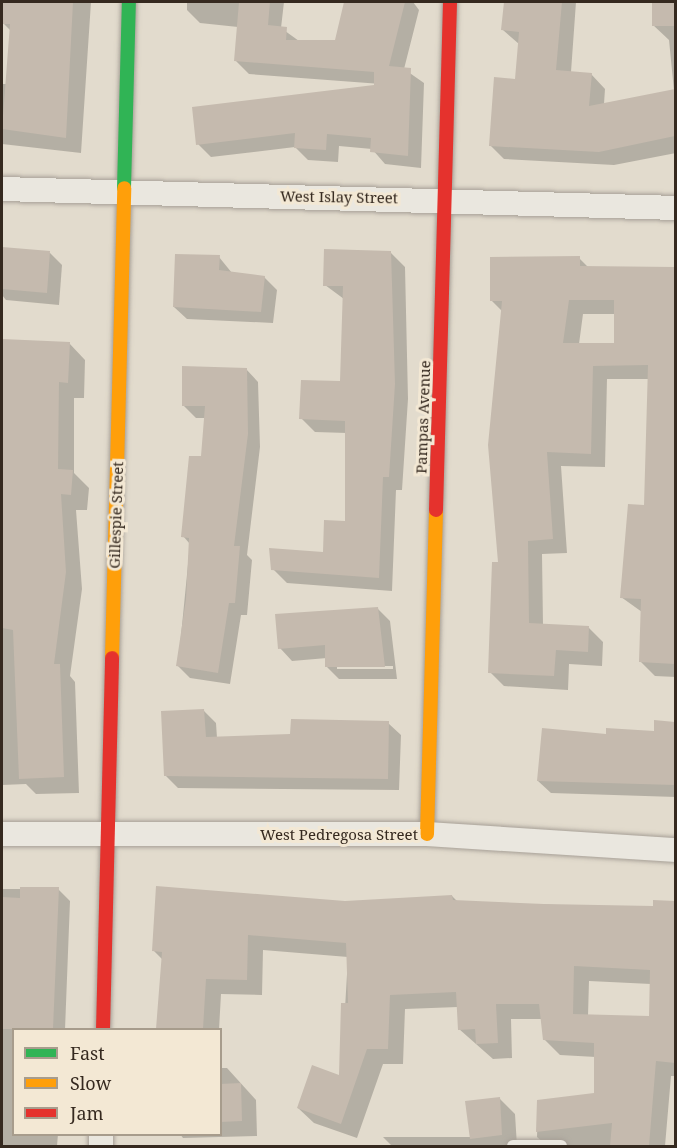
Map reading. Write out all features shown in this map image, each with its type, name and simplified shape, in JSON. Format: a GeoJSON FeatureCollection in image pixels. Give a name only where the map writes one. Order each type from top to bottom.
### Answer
{"type":"FeatureCollection","features":[{"type":"Feature","properties":{"kind":"street","name":"Gillespie Street"},"geometry":{"type":"LineString","coordinates":[[104,1028],[129,2]]}},
{"type":"Feature","properties":{"kind":"street","name":"Pampas Avenue"},"geometry":{"type":"LineString","coordinates":[[427,834],[450,2]]}},
{"type":"Feature","properties":{"kind":"street","name":"West Islay Street"},"geometry":{"type":"LineString","coordinates":[[2,189],[675,208]]}},
{"type":"Feature","properties":{"kind":"street","name":"West Pedregosa Street"},"geometry":{"type":"LineString","coordinates":[[2,834],[108,837],[427,834],[675,850]]}},
{"type":"Feature","properties":{"kind":"lane"},"geometry":{"type":"LineString","coordinates":[[513,1146],[561,1146]]}},
{"type":"Feature","properties":{"kind":"building"},"geometry":{"type":"Polygon","coordinates":[[[2,2],[73,2],[66,138],[2,129],[10,24],[2,24],[2,2]]]}},
{"type":"Feature","properties":{"kind":"building"},"geometry":{"type":"Polygon","coordinates":[[[239,2],[270,2],[268,25],[287,27],[286,40],[335,40],[344,2],[405,2],[389,66],[411,68],[408,156],[370,152],[371,138],[327,134],[326,150],[294,148],[295,133],[196,145],[192,107],[374,85],[374,72],[234,61],[239,2]]]}},
{"type":"Feature","properties":{"kind":"building"},"geometry":{"type":"Polygon","coordinates":[[[504,2],[562,2],[556,70],[592,73],[589,106],[675,89],[675,136],[599,152],[489,146],[494,77],[515,79],[519,32],[501,30],[504,2]]]}},
{"type":"Feature","properties":{"kind":"building"},"geometry":{"type":"Polygon","coordinates":[[[652,2],[675,2],[675,26],[652,26],[652,2]]]}},
{"type":"Feature","properties":{"kind":"building"},"geometry":{"type":"Polygon","coordinates":[[[2,247],[50,251],[47,293],[2,289],[2,247]]]}},
{"type":"Feature","properties":{"kind":"building"},"geometry":{"type":"Polygon","coordinates":[[[324,249],[391,251],[395,384],[389,477],[383,477],[379,578],[271,570],[269,548],[323,552],[324,520],[345,521],[345,421],[299,419],[301,380],[340,381],[343,286],[323,286],[324,249]]]}},
{"type":"Feature","properties":{"kind":"building"},"geometry":{"type":"Polygon","coordinates":[[[175,254],[220,255],[219,270],[265,276],[261,312],[173,307],[175,254]]]}},
{"type":"Feature","properties":{"kind":"building"},"geometry":{"type":"Polygon","coordinates":[[[580,256],[580,266],[675,267],[675,664],[639,662],[641,599],[620,598],[628,504],[644,505],[648,365],[593,366],[591,454],[547,452],[553,539],[528,541],[529,623],[589,626],[588,652],[556,650],[554,676],[488,673],[492,562],[498,562],[488,445],[502,301],[490,301],[490,257],[580,256]],[[569,300],[563,343],[614,343],[614,300],[569,300]]]}},
{"type":"Feature","properties":{"kind":"building"},"geometry":{"type":"Polygon","coordinates":[[[2,339],[70,342],[68,383],[59,382],[58,469],[73,470],[71,495],[61,494],[66,572],[54,664],[60,664],[64,777],[19,779],[13,630],[2,628],[2,339]]]}},
{"type":"Feature","properties":{"kind":"building"},"geometry":{"type":"Polygon","coordinates":[[[182,366],[247,368],[248,434],[234,546],[240,546],[235,603],[229,603],[218,673],[176,666],[186,599],[189,538],[181,537],[189,456],[201,456],[205,406],[182,406],[182,366]]]}},
{"type":"Feature","properties":{"kind":"building"},"geometry":{"type":"Polygon","coordinates":[[[378,607],[385,667],[325,667],[325,645],[278,649],[275,614],[378,607]]]}},
{"type":"Feature","properties":{"kind":"building"},"geometry":{"type":"Polygon","coordinates":[[[204,709],[206,737],[290,734],[291,719],[389,721],[388,779],[164,776],[161,711],[204,709]]]}},
{"type":"Feature","properties":{"kind":"building"},"geometry":{"type":"Polygon","coordinates":[[[654,720],[675,722],[675,785],[537,781],[542,728],[606,734],[606,728],[654,731],[654,720]]]}},
{"type":"Feature","properties":{"kind":"building"},"geometry":{"type":"Polygon","coordinates":[[[156,886],[345,901],[452,895],[453,900],[544,904],[653,906],[653,900],[675,901],[675,1063],[656,1061],[649,1146],[610,1146],[612,1123],[536,1132],[537,1100],[594,1093],[594,1043],[543,1040],[539,1004],[496,1004],[498,1043],[476,1044],[475,1029],[458,1030],[456,992],[390,995],[388,1049],[367,1049],[341,1124],[297,1108],[312,1065],[339,1075],[341,1003],[348,1003],[346,943],[248,935],[247,980],[206,979],[203,1028],[156,1028],[162,952],[152,951],[156,886]],[[574,966],[573,1014],[649,1016],[650,970],[574,966]]]}},
{"type":"Feature","properties":{"kind":"building"},"geometry":{"type":"Polygon","coordinates":[[[20,887],[59,887],[53,1028],[2,1029],[2,897],[20,898],[20,887]]]}},
{"type":"Feature","properties":{"kind":"building"},"geometry":{"type":"Polygon","coordinates":[[[241,1083],[242,1121],[222,1122],[222,1084],[241,1083]]]}},
{"type":"Feature","properties":{"kind":"building"},"geometry":{"type":"Polygon","coordinates":[[[500,1097],[502,1135],[470,1139],[465,1101],[500,1097]]]}},
{"type":"Feature","properties":{"kind":"traffic: fast"},"geometry":{"type":"LineString","coordinates":[[124,188],[129,2]]}},
{"type":"Feature","properties":{"kind":"traffic: slow"},"geometry":{"type":"LineString","coordinates":[[112,658],[124,188]]}},
{"type":"Feature","properties":{"kind":"traffic: slow"},"geometry":{"type":"LineString","coordinates":[[427,834],[436,510]]}},
{"type":"Feature","properties":{"kind":"traffic: jam"},"geometry":{"type":"LineString","coordinates":[[436,510],[450,2]]}},
{"type":"Feature","properties":{"kind":"traffic: jam"},"geometry":{"type":"LineString","coordinates":[[103,1028],[112,658]]}}]}
